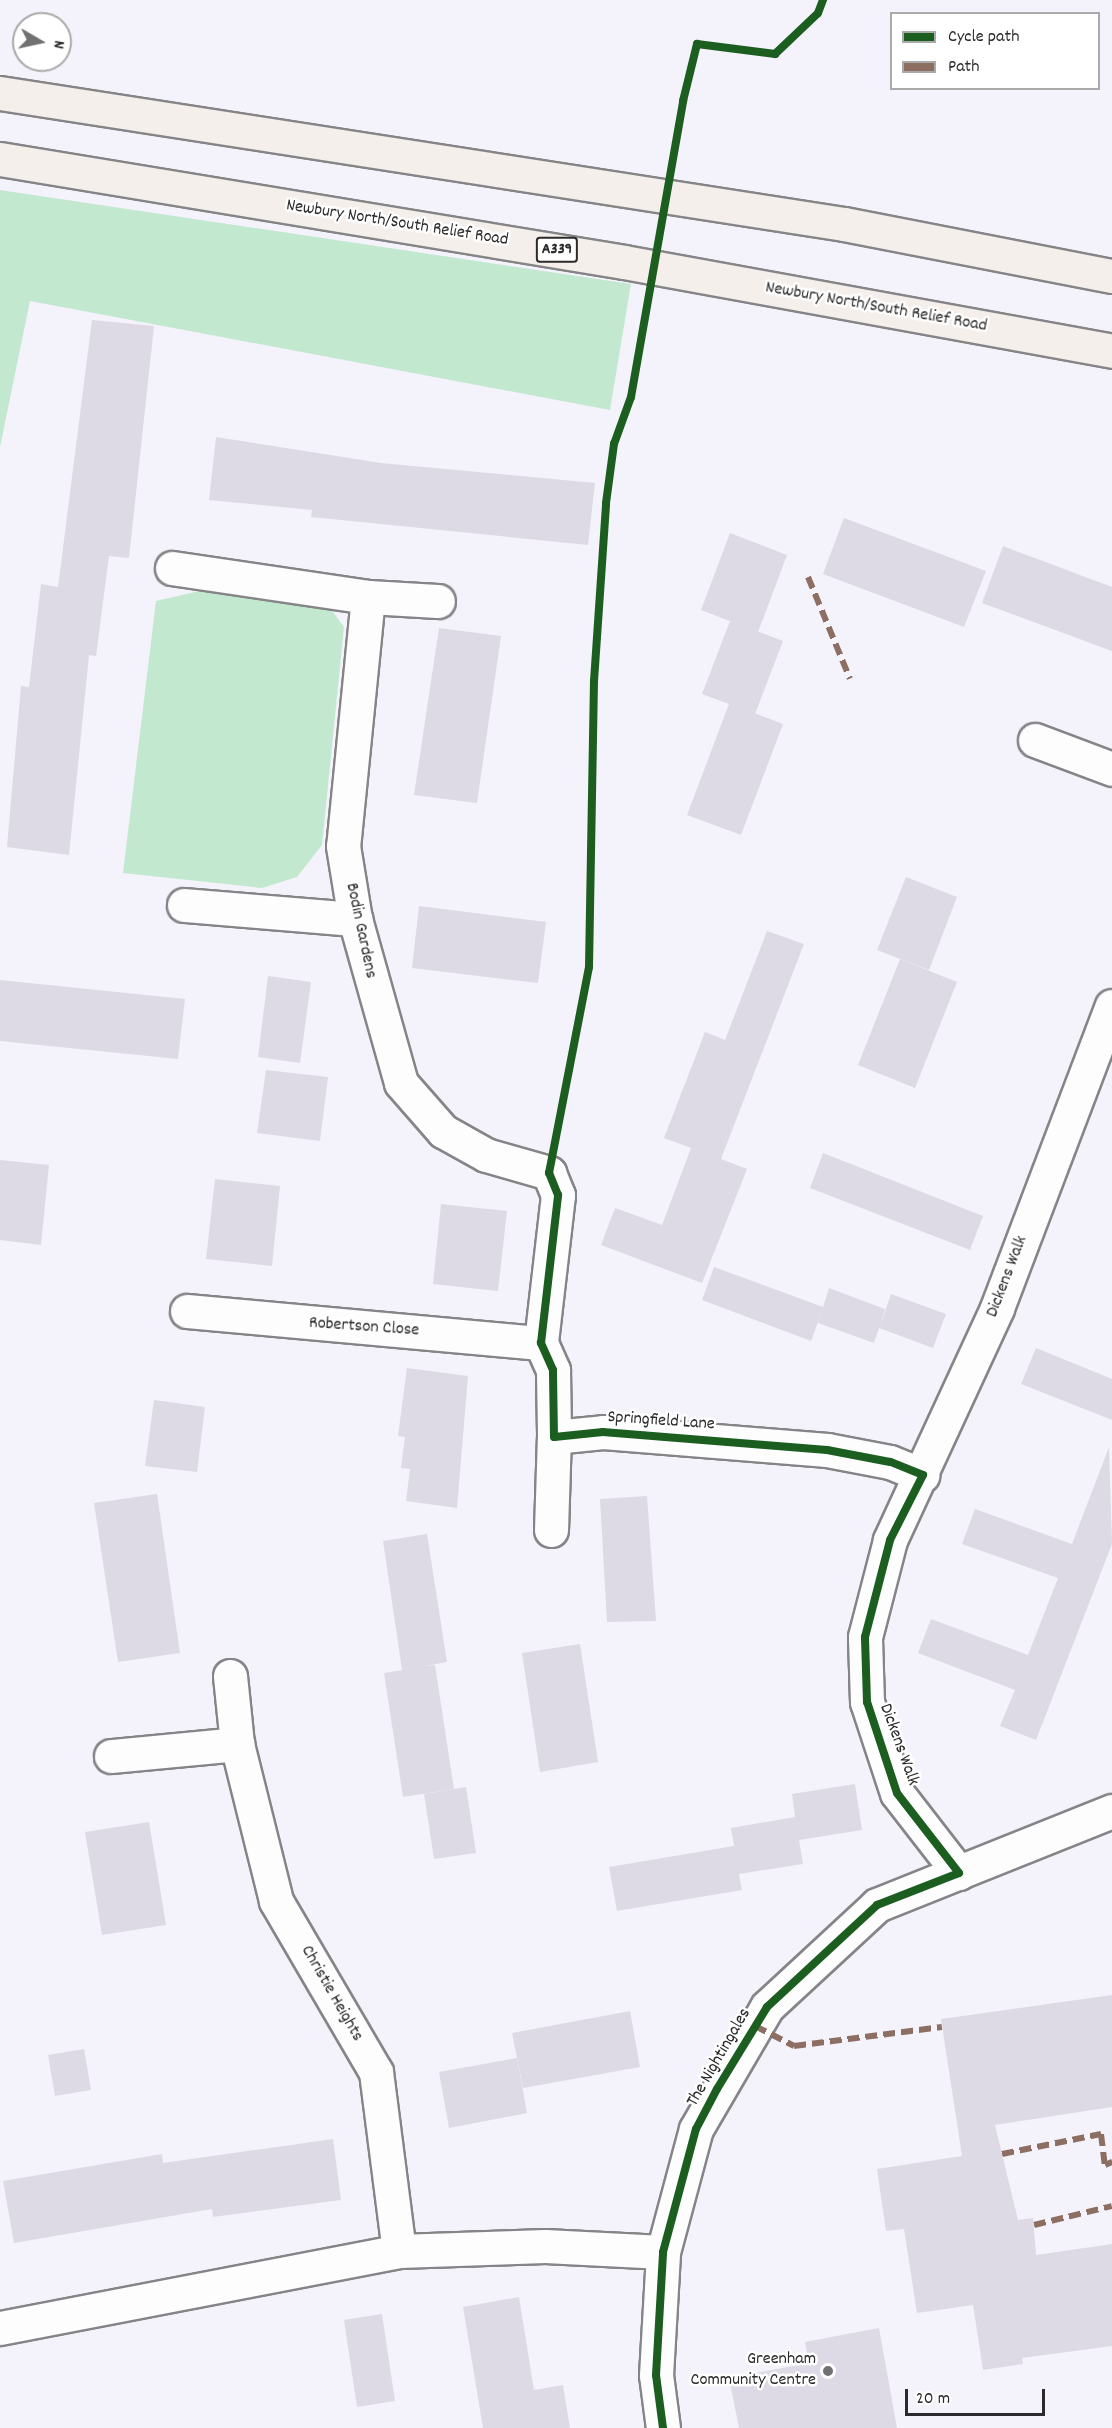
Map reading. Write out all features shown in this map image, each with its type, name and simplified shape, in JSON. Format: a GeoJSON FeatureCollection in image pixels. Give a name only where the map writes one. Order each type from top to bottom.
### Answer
{"type":"FeatureCollection","features":[{"type":"Feature","properties":{"kind":"highway"},"geometry":{"type":"LineString","coordinates":[[0,93],[844,224],[1112,276]]}},
{"type":"Feature","properties":{"kind":"highway","name":"Newbury North/South Relief Road"},"geometry":{"type":"LineString","coordinates":[[0,159],[624,262],[1112,351]]}},
{"type":"Feature","properties":{"kind":"street"},"geometry":{"type":"LineString","coordinates":[[172,568],[368,597],[438,601]]}},
{"type":"Feature","properties":{"kind":"street","name":"Bodin Gardens"},"geometry":{"type":"LineString","coordinates":[[368,597],[343,846],[355,919],[401,1083],[443,1131],[486,1155],[549,1173],[558,1195],[541,1343]]}},
{"type":"Feature","properties":{"kind":"street"},"geometry":{"type":"LineString","coordinates":[[1035,740],[1112,769]]}},
{"type":"Feature","properties":{"kind":"street"},"geometry":{"type":"LineString","coordinates":[[184,905],[355,919]]}},
{"type":"Feature","properties":{"kind":"street","name":"Dickens Walk"},"geometry":{"type":"LineString","coordinates":[[959,1873],[897,1793],[867,1702],[865,1637],[890,1540],[922,1475],[997,1308],[1112,1006]]}},
{"type":"Feature","properties":{"kind":"street","name":"Robertson Close"},"geometry":{"type":"LineString","coordinates":[[188,1311],[541,1343]]}},
{"type":"Feature","properties":{"kind":"street"},"geometry":{"type":"LineString","coordinates":[[541,1343],[553,1370],[554,1437],[551,1530]]}},
{"type":"Feature","properties":{"kind":"street","name":"Springfield Lane"},"geometry":{"type":"LineString","coordinates":[[554,1437],[603,1432],[827,1450],[890,1462],[922,1475]]}},
{"type":"Feature","properties":{"kind":"street","name":"Christie Heights"},"geometry":{"type":"LineString","coordinates":[[230,1676],[237,1743],[276,1901],[376,2072],[399,2251]]}},
{"type":"Feature","properties":{"kind":"street"},"geometry":{"type":"LineString","coordinates":[[111,1756],[237,1743]]}},
{"type":"Feature","properties":{"kind":"street","name":"The Nightingales"},"geometry":{"type":"LineString","coordinates":[[663,2428],[656,2375],[663,2252],[696,2129],[767,2007],[876,1905],[1112,1811]]}},
{"type":"Feature","properties":{"kind":"street"},"geometry":{"type":"LineString","coordinates":[[0,2328],[399,2251],[546,2246],[663,2252]]}},
{"type":"Feature","properties":{"kind":"green space"},"geometry":{"type":"Polygon","coordinates":[[[0,190],[631,284],[610,410],[30,301],[0,447],[0,190]]]}},
{"type":"Feature","properties":{"kind":"green space"},"geometry":{"type":"Polygon","coordinates":[[[226,585],[328,605],[344,627],[322,845],[297,877],[262,888],[123,873],[156,601],[226,585]]]}},
{"type":"Feature","properties":{"kind":"building"},"geometry":{"type":"Polygon","coordinates":[[[92,320],[154,326],[129,558],[109,556],[96,656],[89,655],[69,855],[7,847],[21,686],[29,687],[41,584],[58,587],[92,320]]]}},
{"type":"Feature","properties":{"kind":"building"},"geometry":{"type":"Polygon","coordinates":[[[216,437],[381,463],[595,483],[588,545],[311,517],[312,510],[209,500],[216,437]]]}},
{"type":"Feature","properties":{"kind":"building"},"geometry":{"type":"Polygon","coordinates":[[[844,518],[986,571],[964,627],[823,574],[844,518]]]}},
{"type":"Feature","properties":{"kind":"building"},"geometry":{"type":"Polygon","coordinates":[[[730,533],[787,555],[758,632],[701,610],[730,533]]]}},
{"type":"Feature","properties":{"kind":"building"},"geometry":{"type":"Polygon","coordinates":[[[1003,546],[1112,587],[1112,651],[982,603],[1003,546]]]}},
{"type":"Feature","properties":{"kind":"building"},"geometry":{"type":"Polygon","coordinates":[[[730,621],[783,641],[755,713],[783,724],[741,835],[687,815],[729,704],[702,694],[730,621]]]}},
{"type":"Feature","properties":{"kind":"building"},"geometry":{"type":"Polygon","coordinates":[[[439,628],[501,636],[477,803],[414,795],[439,628]]]}},
{"type":"Feature","properties":{"kind":"building"},"geometry":{"type":"Polygon","coordinates":[[[906,877],[957,897],[929,970],[877,950],[906,877]]]}},
{"type":"Feature","properties":{"kind":"building"},"geometry":{"type":"Polygon","coordinates":[[[419,906],[546,922],[538,983],[412,968],[419,906]]]}},
{"type":"Feature","properties":{"kind":"building"},"geometry":{"type":"Polygon","coordinates":[[[767,931],[804,944],[721,1159],[747,1169],[702,1283],[601,1245],[615,1208],[662,1225],[691,1148],[664,1138],[705,1032],[725,1040],[767,931]]]}},
{"type":"Feature","properties":{"kind":"building"},"geometry":{"type":"Polygon","coordinates":[[[900,959],[957,982],[915,1088],[858,1065],[900,959]]]}},
{"type":"Feature","properties":{"kind":"building"},"geometry":{"type":"Polygon","coordinates":[[[268,976],[311,982],[300,1063],[258,1057],[268,976]]]}},
{"type":"Feature","properties":{"kind":"building"},"geometry":{"type":"Polygon","coordinates":[[[0,980],[185,999],[178,1059],[0,1041],[0,980]]]}},
{"type":"Feature","properties":{"kind":"building"},"geometry":{"type":"Polygon","coordinates":[[[266,1070],[328,1077],[320,1141],[257,1133],[266,1070]]]}},
{"type":"Feature","properties":{"kind":"building"},"geometry":{"type":"Polygon","coordinates":[[[823,1153],[983,1216],[970,1250],[810,1188],[823,1153]]]}},
{"type":"Feature","properties":{"kind":"building"},"geometry":{"type":"Polygon","coordinates":[[[0,1160],[49,1165],[41,1245],[0,1240],[0,1160]]]}},
{"type":"Feature","properties":{"kind":"building"},"geometry":{"type":"Polygon","coordinates":[[[215,1179],[280,1186],[272,1266],[206,1259],[215,1179]]]}},
{"type":"Feature","properties":{"kind":"building"},"geometry":{"type":"Polygon","coordinates":[[[441,1204],[507,1211],[498,1291],[433,1284],[441,1204]]]}},
{"type":"Feature","properties":{"kind":"building"},"geometry":{"type":"Polygon","coordinates":[[[714,1267],[823,1307],[829,1288],[885,1309],[880,1326],[891,1294],[946,1314],[933,1348],[879,1328],[874,1343],[818,1323],[822,1311],[811,1341],[702,1300],[714,1267]]]}},
{"type":"Feature","properties":{"kind":"building"},"geometry":{"type":"Polygon","coordinates":[[[1036,1348],[1112,1379],[1112,1420],[1021,1384],[1036,1348]]]}},
{"type":"Feature","properties":{"kind":"building"},"geometry":{"type":"Polygon","coordinates":[[[407,1368],[468,1376],[457,1508],[406,1501],[410,1469],[401,1468],[405,1437],[398,1436],[407,1368]]]}},
{"type":"Feature","properties":{"kind":"building"},"geometry":{"type":"Polygon","coordinates":[[[154,1400],[205,1407],[197,1472],[145,1466],[154,1400]]]}},
{"type":"Feature","properties":{"kind":"building"},"geometry":{"type":"Polygon","coordinates":[[[1109,1447],[1112,1544],[1036,1740],[1000,1726],[1015,1690],[918,1653],[931,1619],[1028,1655],[1058,1578],[962,1544],[975,1509],[1072,1544],[1109,1447]]]}},
{"type":"Feature","properties":{"kind":"building"},"geometry":{"type":"Polygon","coordinates":[[[157,1494],[180,1653],[118,1662],[94,1503],[157,1494]]]}},
{"type":"Feature","properties":{"kind":"building"},"geometry":{"type":"Polygon","coordinates":[[[647,1496],[656,1621],[607,1622],[600,1499],[647,1496]]]}},
{"type":"Feature","properties":{"kind":"building"},"geometry":{"type":"Polygon","coordinates":[[[427,1534],[447,1662],[425,1666],[435,1665],[454,1789],[403,1797],[384,1673],[402,1670],[383,1541],[427,1534]]]}},
{"type":"Feature","properties":{"kind":"building"},"geometry":{"type":"Polygon","coordinates":[[[580,1644],[598,1762],[540,1772],[522,1653],[580,1644]]]}},
{"type":"Feature","properties":{"kind":"building"},"geometry":{"type":"Polygon","coordinates":[[[855,1784],[862,1830],[799,1840],[803,1864],[739,1874],[742,1890],[617,1911],[609,1867],[734,1846],[735,1851],[731,1828],[795,1817],[792,1794],[855,1784]]]}},
{"type":"Feature","properties":{"kind":"building"},"geometry":{"type":"Polygon","coordinates":[[[466,1787],[476,1853],[434,1859],[424,1794],[466,1787]]]}},
{"type":"Feature","properties":{"kind":"building"},"geometry":{"type":"Polygon","coordinates":[[[149,1822],[166,1925],[102,1935],[85,1832],[149,1822]]]}},
{"type":"Feature","properties":{"kind":"building"},"geometry":{"type":"Polygon","coordinates":[[[1112,1995],[1112,2107],[995,2125],[1018,2220],[1033,2218],[1036,2255],[1112,2244],[1112,2346],[1022,2358],[1023,2364],[983,2370],[973,2305],[917,2313],[904,2229],[886,2231],[877,2169],[962,2156],[941,2019],[1112,1995]]]}},
{"type":"Feature","properties":{"kind":"building"},"geometry":{"type":"Polygon","coordinates":[[[630,2011],[640,2067],[523,2088],[512,2033],[630,2011]]]}},
{"type":"Feature","properties":{"kind":"building"},"geometry":{"type":"Polygon","coordinates":[[[84,2049],[91,2090],[55,2096],[48,2055],[84,2049]]]}},
{"type":"Feature","properties":{"kind":"building"},"geometry":{"type":"Polygon","coordinates":[[[517,2058],[527,2113],[449,2128],[439,2072],[517,2058]]]}},
{"type":"Feature","properties":{"kind":"building"},"geometry":{"type":"Polygon","coordinates":[[[333,2139],[341,2200],[213,2217],[212,2209],[14,2243],[3,2181],[162,2154],[163,2163],[333,2139]]]}},
{"type":"Feature","properties":{"kind":"building"},"geometry":{"type":"Polygon","coordinates":[[[519,2297],[534,2390],[563,2385],[570,2428],[483,2428],[463,2307],[519,2297]]]}},
{"type":"Feature","properties":{"kind":"building"},"geometry":{"type":"Polygon","coordinates":[[[382,2314],[395,2401],[357,2407],[344,2320],[382,2314]]]}},
{"type":"Feature","properties":{"kind":"building","name":"Greenham Community Centre"},"geometry":{"type":"Polygon","coordinates":[[[879,2328],[897,2428],[739,2428],[729,2378],[809,2363],[805,2342],[879,2328]]]}},
{"type":"Feature","properties":{"kind":"marked path"},"geometry":{"type":"LineString","coordinates":[[808,577],[850,679]]}},
{"type":"Feature","properties":{"kind":"marked path"},"geometry":{"type":"LineString","coordinates":[[755,2026],[794,2046],[942,2027]]}},
{"type":"Feature","properties":{"kind":"marked path"},"geometry":{"type":"LineString","coordinates":[[1002,2154],[1101,2134],[1105,2165],[1112,2162]]}},
{"type":"Feature","properties":{"kind":"marked path"},"geometry":{"type":"LineString","coordinates":[[1034,2225],[1112,2206]]}},
{"type":"Feature","properties":{"kind":"cycle path"},"geometry":{"type":"LineString","coordinates":[[663,2428],[656,2375],[663,2252],[696,2129],[717,2089],[767,2007],[877,1905],[959,1873],[897,1793],[867,1702],[865,1637],[890,1540],[923,1475],[890,1462],[827,1450],[603,1432],[554,1437],[553,1370],[541,1343],[558,1195],[549,1173],[589,967],[594,681],[606,503],[614,444],[631,397],[683,101],[697,44],[775,54],[818,13],[823,0]]}},
{"type":"Feature","properties":{"kind":"place","name":"Greenham Community Centre"},"geometry":{"type":"Point","coordinates":[828,2371]}}]}
